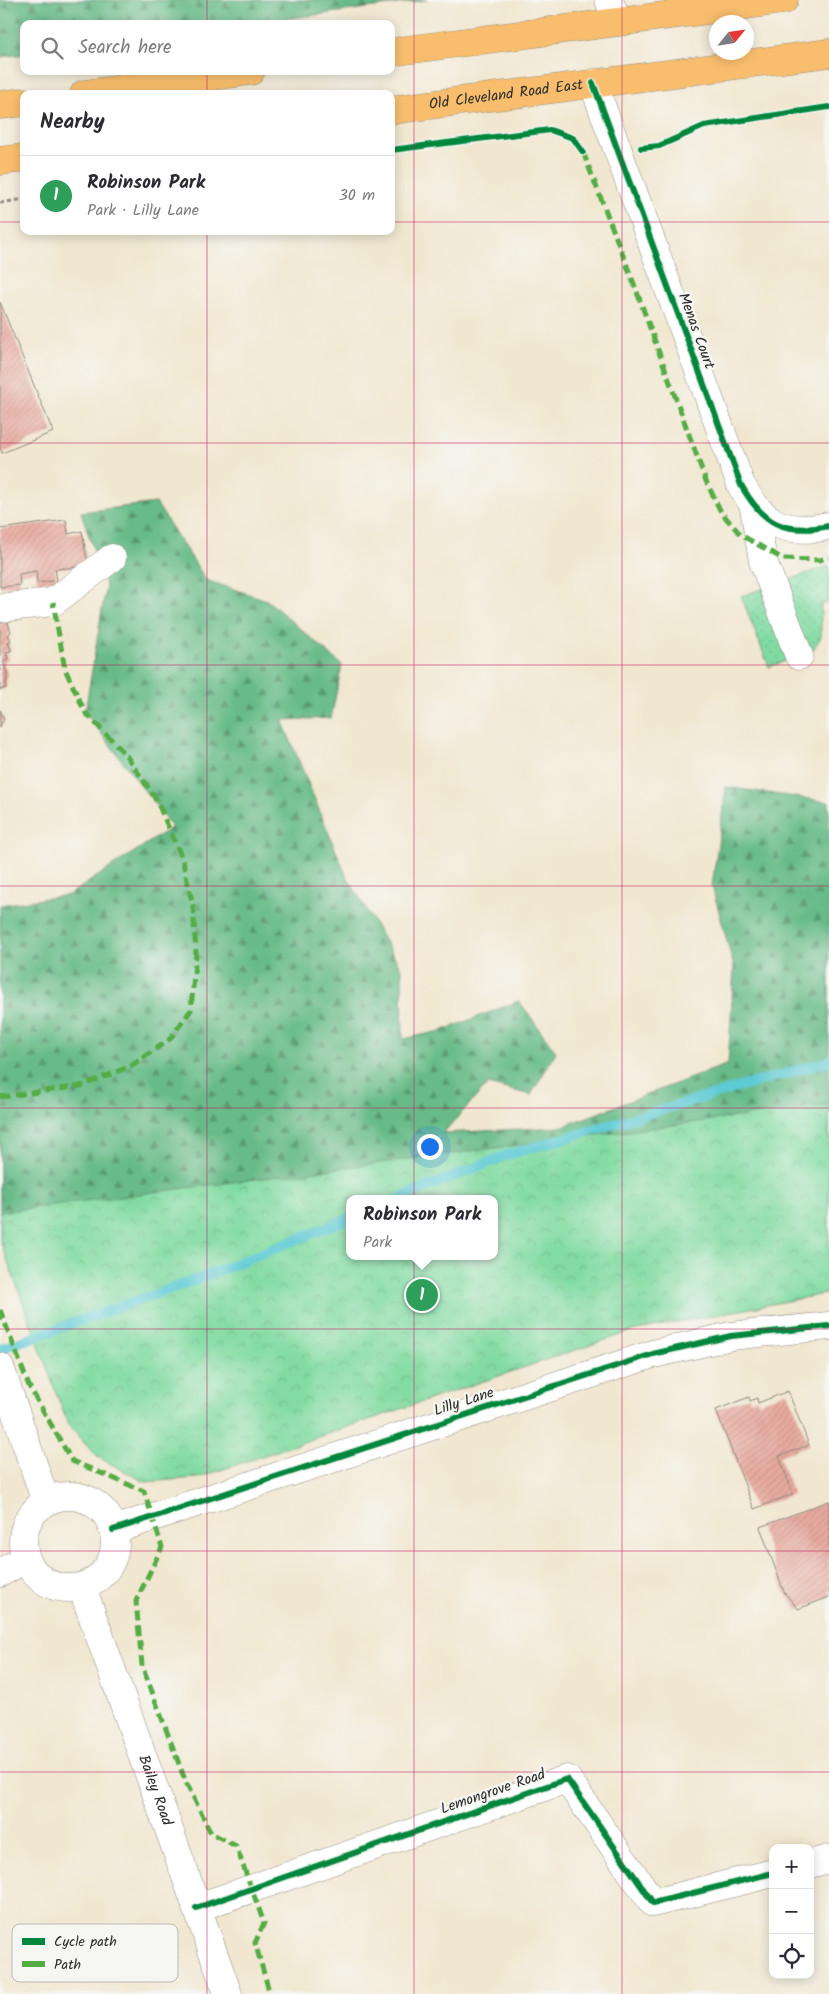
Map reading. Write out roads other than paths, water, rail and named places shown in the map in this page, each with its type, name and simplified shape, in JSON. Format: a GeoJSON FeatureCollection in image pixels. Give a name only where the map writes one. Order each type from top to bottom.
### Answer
{"type":"FeatureCollection","features":[{"type":"Feature","properties":{"kind":"main road"},"geometry":{"type":"LineString","coordinates":[[395,51],[613,11],[784,0]]}},
{"type":"Feature","properties":{"kind":"main road","name":"Old Cleveland Road East"},"geometry":{"type":"LineString","coordinates":[[395,109],[829,53]]}},
{"type":"Feature","properties":{"kind":"main road"},"geometry":{"type":"LineString","coordinates":[[113,90],[222,75]]}},
{"type":"Feature","properties":{"kind":"main road"},"geometry":{"type":"LineString","coordinates":[[0,105],[20,102]]}},
{"type":"Feature","properties":{"kind":"main road"},"geometry":{"type":"LineString","coordinates":[[0,161],[20,158]]}},
{"type":"Feature","properties":{"kind":"street","name":"Menas Court"},"geometry":{"type":"LineString","coordinates":[[593,84],[740,485],[754,508],[775,524],[807,530],[829,526]]}},
{"type":"Feature","properties":{"kind":"street"},"geometry":{"type":"LineString","coordinates":[[754,508],[763,561],[799,656]]}},
{"type":"Feature","properties":{"kind":"street"},"geometry":{"type":"LineString","coordinates":[[0,608],[53,602],[112,558]]}},
{"type":"Feature","properties":{"kind":"street","name":"Lilly Lane"},"geometry":{"type":"LineString","coordinates":[[113,1530],[653,1354],[731,1336],[829,1326]]}},
{"type":"Feature","properties":{"kind":"street"},"geometry":{"type":"LineString","coordinates":[[0,1366],[46,1502]]}},
{"type":"Feature","properties":{"kind":"street"},"geometry":{"type":"LineString","coordinates":[[73,1496],[86,1500],[98,1507],[107,1517],[113,1530],[115,1544],[112,1558],[105,1571],[95,1581],[82,1587],[62,1588],[42,1580],[32,1571],[25,1559],[22,1546],[23,1533],[28,1520],[35,1510],[46,1502],[59,1497],[73,1496]]}},
{"type":"Feature","properties":{"kind":"street"},"geometry":{"type":"LineString","coordinates":[[0,1573],[25,1559]]}},
{"type":"Feature","properties":{"kind":"street","name":"Bailey Road"},"geometry":{"type":"LineString","coordinates":[[82,1587],[228,1994]]}},
{"type":"Feature","properties":{"kind":"street","name":"Lemongrove Road"},"geometry":{"type":"LineString","coordinates":[[196,1908],[567,1779],[653,1903],[769,1874]]}},
{"type":"Feature","properties":{"kind":"street"},"geometry":{"type":"LineString","coordinates":[[814,1863],[829,1859]]}},
{"type":"Feature","properties":{"kind":"waterway"},"geometry":{"type":"LineString","coordinates":[[408,1195],[507,1155],[829,1061]]}},
{"type":"Feature","properties":{"kind":"waterway"},"geometry":{"type":"LineString","coordinates":[[0,1349],[198,1279],[346,1220]]}},
{"type":"Feature","properties":{"kind":"place","name":"Robinson Park"},"geometry":{"type":"Point","coordinates":[422,1295]}}]}
